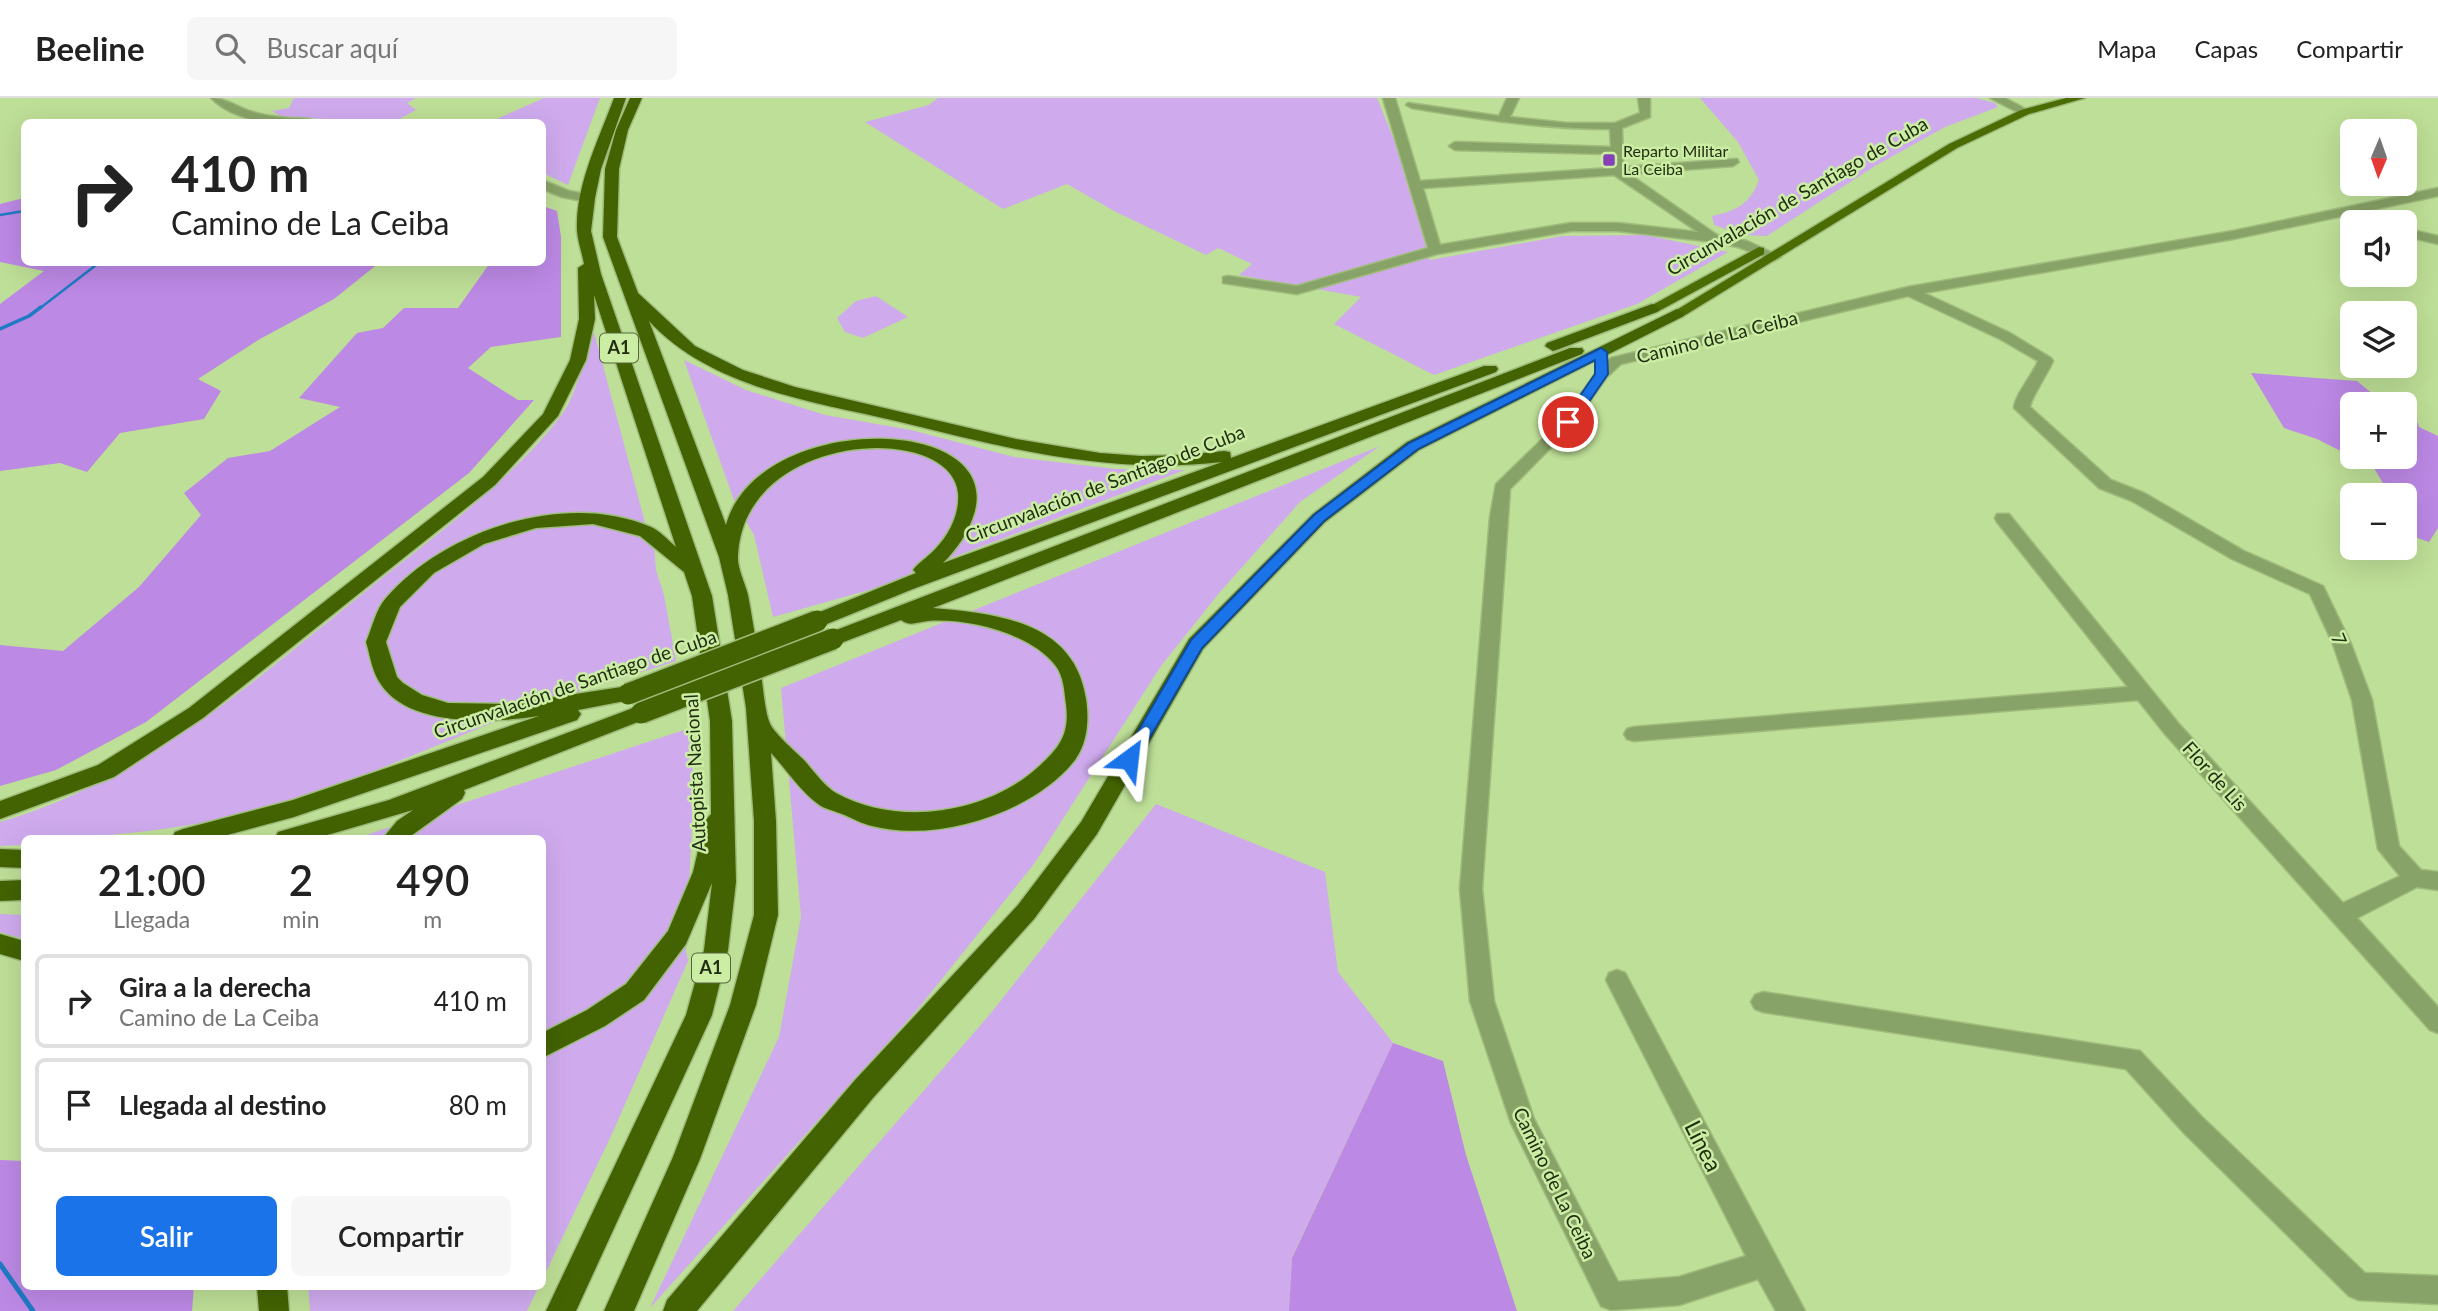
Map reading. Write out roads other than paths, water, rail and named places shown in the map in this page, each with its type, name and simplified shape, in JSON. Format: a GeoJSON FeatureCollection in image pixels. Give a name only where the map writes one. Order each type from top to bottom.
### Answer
{"type":"FeatureCollection","features":[{"type":"Feature","properties":{"kind":"highway","name":"Autopista Nacional"},"geometry":{"type":"LineString","coordinates":[[561,1311],[699,1015],[716,950],[724,882],[721,720],[702,596],[594,274],[584,231],[594,169],[620,98]]}},
{"type":"Feature","properties":{"kind":"highway","name":"A1"},"geometry":{"type":"LineString","coordinates":[[619,1311],[686,1159],[729,1044],[743,1006],[766,915],[765,821],[757,724],[738,595],[729,557],[610,237],[612,169],[622,131],[636,98]]}},
{"type":"Feature","properties":{"kind":"highway"},"geometry":{"type":"LineString","coordinates":[[2020,109],[2046,98]]}},
{"type":"Feature","properties":{"kind":"highway"},"geometry":{"type":"LineString","coordinates":[[2020,109],[2079,98]]}},
{"type":"Feature","properties":{"kind":"highway","name":"Circunvalación de Santiago de Cuba"},"geometry":{"type":"LineString","coordinates":[[194,835],[293,808],[628,694],[906,584],[1652,309],[1759,251],[1940,141],[2020,109]]}},
{"type":"Feature","properties":{"kind":"highway","name":"Circunvalación de Santiago de Cuba"},"geometry":{"type":"LineString","coordinates":[[296,835],[393,807],[1677,314],[1930,159],[2020,109]]}},
{"type":"Feature","properties":{"kind":"highway"},"geometry":{"type":"LineString","coordinates":[[0,810],[106,771],[195,713],[489,481],[550,416],[578,359],[587,319],[584,231]]}},
{"type":"Feature","properties":{"kind":"highway"},"geometry":{"type":"LineString","coordinates":[[630,291],[687,348],[766,386],[1008,443],[1089,456],[1188,461],[1223,457],[1377,410]]}},
{"type":"Feature","properties":{"kind":"highway"},"geometry":{"type":"LineString","coordinates":[[678,1311],[864,1089],[1026,912],[1089,828],[1196,644],[1319,518],[1413,446],[1601,363],[1677,314]]}},
{"type":"Feature","properties":{"kind":"highway"},"geometry":{"type":"LineString","coordinates":[[729,557],[738,515],[757,489],[780,468],[808,456],[850,445],[886,442],[911,445],[937,454],[956,468],[967,484],[969,502],[958,536],[944,554],[906,584]]}},
{"type":"Feature","properties":{"kind":"highway"},"geometry":{"type":"LineString","coordinates":[[628,694],[534,709],[469,713],[421,704],[395,690],[379,667],[376,638],[387,612],[407,585],[445,555],[474,540],[508,528],[555,518],[595,517],[619,522],[666,541],[686,564],[702,596]]}},
{"type":"Feature","properties":{"kind":"highway"},"geometry":{"type":"LineString","coordinates":[[757,724],[825,798],[874,818],[907,821],[948,818],[999,805],[1033,786],[1068,754],[1079,722],[1072,676],[1062,659],[1035,638],[993,620],[958,616],[928,614],[873,624]]}},
{"type":"Feature","properties":{"kind":"highway"},"geometry":{"type":"LineString","coordinates":[[397,835],[483,772]]}},
{"type":"Feature","properties":{"kind":"highway"},"geometry":{"type":"LineString","coordinates":[[546,1044],[596,1018],[635,992],[677,937],[705,872],[724,781]]}},
{"type":"Feature","properties":{"kind":"highway"},"geometry":{"type":"LineString","coordinates":[[0,858],[21,859]]}},
{"type":"Feature","properties":{"kind":"highway"},"geometry":{"type":"LineString","coordinates":[[0,891],[21,890]]}},
{"type":"Feature","properties":{"kind":"highway"},"geometry":{"type":"LineString","coordinates":[[0,944],[21,950]]}},
{"type":"Feature","properties":{"kind":"highway"},"geometry":{"type":"LineString","coordinates":[[272,1290],[274,1311]]}},
{"type":"Feature","properties":{"kind":"street"},"geometry":{"type":"LineString","coordinates":[[217,98],[234,111],[277,119]]}},
{"type":"Feature","properties":{"kind":"street"},"geometry":{"type":"LineString","coordinates":[[1389,98],[1418,185],[1435,250]]}},
{"type":"Feature","properties":{"kind":"street"},"geometry":{"type":"LineString","coordinates":[[1503,120],[1513,98]]}},
{"type":"Feature","properties":{"kind":"street"},"geometry":{"type":"LineString","coordinates":[[1412,105],[1503,120],[1567,126],[1616,126],[1646,115],[1644,98]]}},
{"type":"Feature","properties":{"kind":"street"},"geometry":{"type":"LineString","coordinates":[[1996,98],[2020,109]]}},
{"type":"Feature","properties":{"kind":"street"},"geometry":{"type":"LineString","coordinates":[[1616,126],[1617,171]]}},
{"type":"Feature","properties":{"kind":"street"},"geometry":{"type":"LineString","coordinates":[[1455,146],[1616,151]]}},
{"type":"Feature","properties":{"kind":"street"},"geometry":{"type":"LineString","coordinates":[[1418,185],[1523,180],[1733,162]]}},
{"type":"Feature","properties":{"kind":"street"},"geometry":{"type":"LineString","coordinates":[[1617,171],[1714,237]]}},
{"type":"Feature","properties":{"kind":"street"},"geometry":{"type":"LineString","coordinates":[[546,186],[566,194],[588,198]]}},
{"type":"Feature","properties":{"kind":"street","name":"Camino de La Ceiba"},"geometry":{"type":"LineString","coordinates":[[1764,1264],[1679,1291],[1611,1296],[1523,1123],[1482,1001],[1471,889],[1502,488],[1568,422],[1601,363],[1908,291],[2206,240],[2438,192]]}},
{"type":"Feature","properties":{"kind":"street"},"geometry":{"type":"LineString","coordinates":[[2333,215],[2340,217]]}},
{"type":"Feature","properties":{"kind":"street"},"geometry":{"type":"LineString","coordinates":[[1228,280],[1297,290],[1435,250],[1571,227],[1618,227],[1714,237],[1774,257]]}},
{"type":"Feature","properties":{"kind":"street"},"geometry":{"type":"LineString","coordinates":[[2417,235],[2438,240]]}},
{"type":"Feature","properties":{"kind":"street"},"geometry":{"type":"LineString","coordinates":[[1908,291],[2043,358],[2046,361],[2033,388],[2021,404],[2022,408],[2105,484],[2138,496]]}},
{"type":"Feature","properties":{"kind":"street","name":"7"},"geometry":{"type":"LineString","coordinates":[[2138,496],[2238,555],[2317,590],[2342,644],[2362,700],[2389,849],[2415,878]]}},
{"type":"Feature","properties":{"kind":"street","name":"Flor de Lis"},"geometry":{"type":"LineString","coordinates":[[2003,518],[2143,693],[2438,1023]]}},
{"type":"Feature","properties":{"kind":"street"},"geometry":{"type":"LineString","coordinates":[[1634,734],[2143,693]]}},
{"type":"Feature","properties":{"kind":"street"},"geometry":{"type":"LineString","coordinates":[[2341,915],[2415,878],[2438,881]]}},
{"type":"Feature","properties":{"kind":"street","name":"Línea"},"geometry":{"type":"LineString","coordinates":[[1617,980],[1791,1311]]}},
{"type":"Feature","properties":{"kind":"street"},"geometry":{"type":"LineString","coordinates":[[1763,1002],[2132,1059],[2193,1125],[2359,1286],[2438,1290]]}},
{"type":"Feature","properties":{"kind":"waterway"},"geometry":{"type":"LineString","coordinates":[[0,215],[21,212]]}},
{"type":"Feature","properties":{"kind":"waterway"},"geometry":{"type":"LineString","coordinates":[[39,309],[95,266]]}},
{"type":"Feature","properties":{"kind":"waterway"},"geometry":{"type":"LineString","coordinates":[[0,329],[29,316],[41,307]]}},
{"type":"Feature","properties":{"kind":"waterway"},"geometry":{"type":"LineString","coordinates":[[0,1264],[33,1311]]}},
{"type":"Feature","properties":{"kind":"place","name":"Reparto Militar La Ceiba"},"geometry":{"type":"Point","coordinates":[1609,160]}}]}
